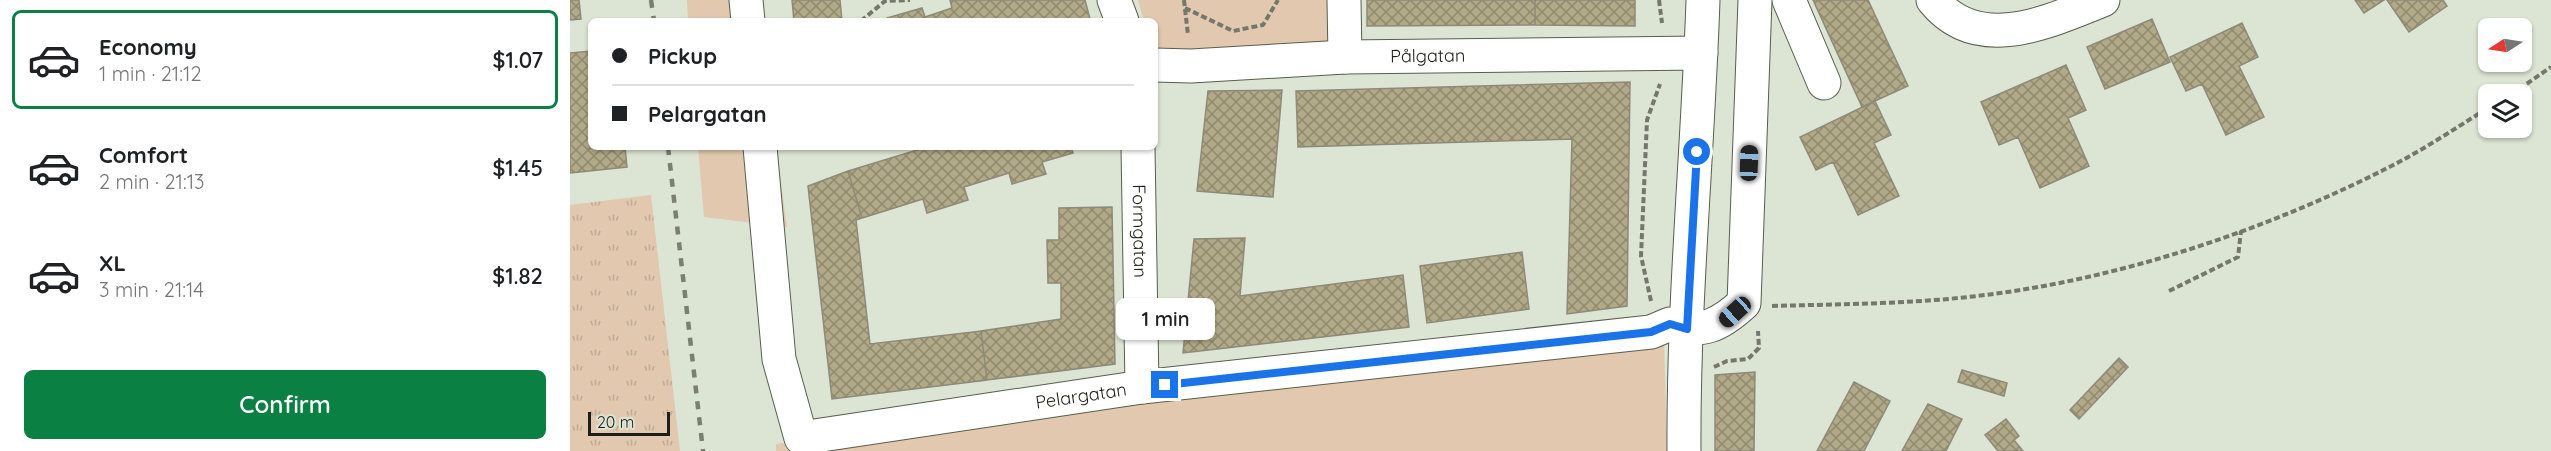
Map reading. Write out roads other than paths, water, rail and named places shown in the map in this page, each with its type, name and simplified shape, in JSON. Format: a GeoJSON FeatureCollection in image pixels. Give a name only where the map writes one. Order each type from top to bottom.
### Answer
{"type":"FeatureCollection","features":[{"type":"Feature","properties":{"kind":"street"},"geometry":{"type":"LineString","coordinates":[[746,0],[748,18]]}},
{"type":"Feature","properties":{"kind":"street"},"geometry":{"type":"LineString","coordinates":[[1114,0],[1121,18]]}},
{"type":"Feature","properties":{"kind":"street"},"geometry":{"type":"LineString","coordinates":[[1344,0],[1345,57]]}},
{"type":"Feature","properties":{"kind":"street"},"geometry":{"type":"LineString","coordinates":[[1684,451],[1683,394],[1703,0]]}},
{"type":"Feature","properties":{"kind":"street","name":"Pelargatan"},"geometry":{"type":"LineString","coordinates":[[767,150],[779,359],[801,438],[1142,387],[1651,332],[1670,324],[1687,329],[1725,321],[1744,303],[1755,0]]}},
{"type":"Feature","properties":{"kind":"street"},"geometry":{"type":"LineString","coordinates":[[1789,0],[1824,82]]}},
{"type":"Feature","properties":{"kind":"street"},"geometry":{"type":"LineString","coordinates":[[1938,6],[1965,25],[1993,31],[2039,26],[2103,0]]}},
{"type":"Feature","properties":{"kind":"street","name":"Pålgatan"},"geometry":{"type":"LineString","coordinates":[[1158,65],[1191,66],[1345,57],[1701,53]]}},
{"type":"Feature","properties":{"kind":"street","name":"Formgatan"},"geometry":{"type":"LineString","coordinates":[[1138,150],[1142,387]]}},
{"type":"Feature","properties":{"kind":"railway"},"geometry":{"type":"LineString","coordinates":[[651,0],[654,18]]}},
{"type":"Feature","properties":{"kind":"railway"},"geometry":{"type":"LineString","coordinates":[[668,150],[703,451]]}}]}
